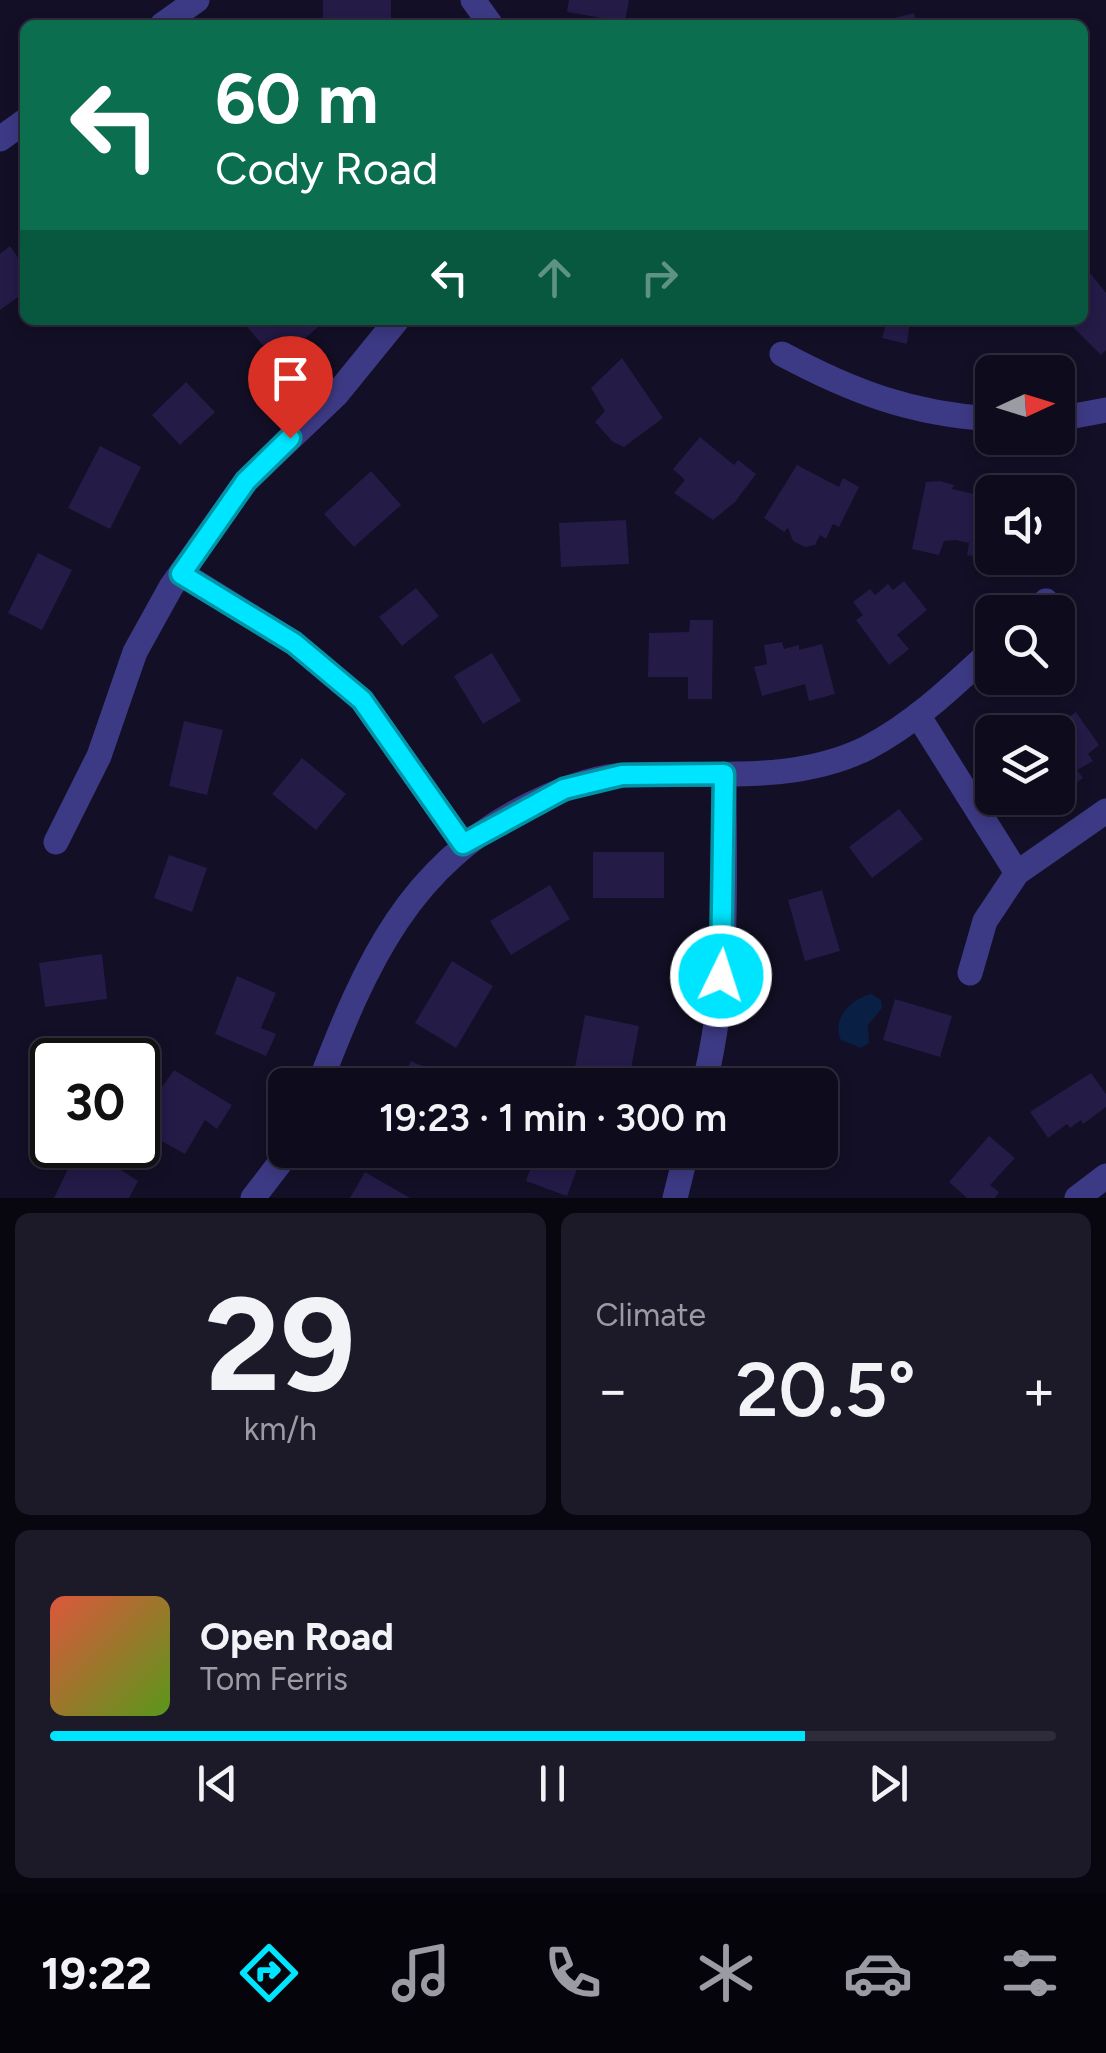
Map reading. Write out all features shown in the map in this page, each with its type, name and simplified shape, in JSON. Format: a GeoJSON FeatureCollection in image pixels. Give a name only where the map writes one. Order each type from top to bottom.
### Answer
{"type":"FeatureCollection","features":[{"type":"Feature","properties":{"kind":"street"},"geometry":{"type":"LineString","coordinates":[[169,20],[197,0]]}},
{"type":"Feature","properties":{"kind":"street"},"geometry":{"type":"LineString","coordinates":[[56,842],[99,756],[142,636],[181,574],[246,481],[336,396],[393,325]]}},
{"type":"Feature","properties":{"kind":"street"},"geometry":{"type":"LineString","coordinates":[[782,354],[847,389],[938,416],[975,418]]}},
{"type":"Feature","properties":{"kind":"street"},"geometry":{"type":"LineString","coordinates":[[1075,416],[1106,410]]}},
{"type":"Feature","properties":{"kind":"street"},"geometry":{"type":"LineString","coordinates":[[181,574],[294,643],[362,700],[463,844]]}},
{"type":"Feature","properties":{"kind":"street"},"geometry":{"type":"LineString","coordinates":[[327,1068],[366,968],[420,887],[463,844],[564,789],[622,775],[780,774],[847,754],[919,717],[975,666]]}},
{"type":"Feature","properties":{"kind":"street"},"geometry":{"type":"LineString","coordinates":[[919,717],[1018,873]]}},
{"type":"Feature","properties":{"kind":"street"},"geometry":{"type":"LineString","coordinates":[[708,1068],[724,942],[724,774]]}},
{"type":"Feature","properties":{"kind":"street"},"geometry":{"type":"LineString","coordinates":[[970,973],[985,921],[1018,873],[1106,811]]}},
{"type":"Feature","properties":{"kind":"street"},"geometry":{"type":"LineString","coordinates":[[253,1198],[276,1168]]}},
{"type":"Feature","properties":{"kind":"street"},"geometry":{"type":"LineString","coordinates":[[675,1198],[682,1168]]}},
{"type":"Feature","properties":{"kind":"street"},"geometry":{"type":"LineString","coordinates":[[1077,1198],[1106,1176]]}},
{"type":"Feature","properties":{"kind":"water"},"geometry":{"type":"Polygon","coordinates":[[[871,994],[881,1000],[882,1008],[868,1025],[869,1043],[861,1048],[841,1040],[839,1025],[845,1011],[856,1000],[871,994]]]}},
{"type":"Feature","properties":{"kind":"building"},"geometry":{"type":"Polygon","coordinates":[[[323,0],[391,0],[391,20],[323,20],[323,0]]]}},
{"type":"Feature","properties":{"kind":"building"},"geometry":{"type":"Polygon","coordinates":[[[569,0],[629,0],[625,20],[567,12],[569,0]]]}},
{"type":"Feature","properties":{"kind":"building"},"geometry":{"type":"Polygon","coordinates":[[[914,13],[916,20],[887,20],[914,13]]]}},
{"type":"Feature","properties":{"kind":"building"},"geometry":{"type":"Polygon","coordinates":[[[10,246],[20,261],[20,296],[0,310],[0,254],[10,246]]]}},
{"type":"Feature","properties":{"kind":"building"},"geometry":{"type":"Polygon","coordinates":[[[1088,270],[1106,293],[1106,350],[1101,355],[1071,325],[1088,325],[1088,270]]]}},
{"type":"Feature","properties":{"kind":"building"},"geometry":{"type":"Polygon","coordinates":[[[249,325],[320,325],[278,362],[247,327],[249,325]]]}},
{"type":"Feature","properties":{"kind":"building"},"geometry":{"type":"Polygon","coordinates":[[[886,325],[909,325],[907,344],[882,338],[886,325]]]}},
{"type":"Feature","properties":{"kind":"building"},"geometry":{"type":"Polygon","coordinates":[[[622,358],[663,418],[624,447],[613,442],[595,422],[605,411],[591,388],[622,358]]]}},
{"type":"Feature","properties":{"kind":"building"},"geometry":{"type":"Polygon","coordinates":[[[186,382],[215,412],[180,445],[152,415],[186,382]]]}},
{"type":"Feature","properties":{"kind":"building"},"geometry":{"type":"Polygon","coordinates":[[[700,437],[734,465],[738,460],[756,474],[735,502],[713,520],[674,493],[685,480],[673,469],[700,437]]]}},
{"type":"Feature","properties":{"kind":"building"},"geometry":{"type":"Polygon","coordinates":[[[100,446],[141,467],[110,529],[68,508],[100,446]]]}},
{"type":"Feature","properties":{"kind":"building"},"geometry":{"type":"Polygon","coordinates":[[[797,465],[839,487],[843,478],[859,487],[839,527],[833,524],[826,539],[820,535],[815,545],[805,547],[793,541],[788,528],[784,532],[764,518],[797,465]]]}},
{"type":"Feature","properties":{"kind":"building"},"geometry":{"type":"Polygon","coordinates":[[[371,471],[401,505],[354,547],[324,514],[371,471]]]}},
{"type":"Feature","properties":{"kind":"building"},"geometry":{"type":"Polygon","coordinates":[[[940,481],[954,485],[952,489],[975,494],[975,557],[967,555],[969,543],[955,540],[944,541],[939,555],[912,549],[926,482],[940,481]]]}},
{"type":"Feature","properties":{"kind":"building"},"geometry":{"type":"Polygon","coordinates":[[[626,520],[629,564],[561,567],[559,523],[626,520]]]}},
{"type":"Feature","properties":{"kind":"building"},"geometry":{"type":"Polygon","coordinates":[[[38,553],[72,570],[42,630],[8,613],[38,553]]]}},
{"type":"Feature","properties":{"kind":"building"},"geometry":{"type":"Polygon","coordinates":[[[904,581],[927,610],[897,635],[909,649],[889,665],[856,620],[863,615],[853,602],[870,589],[875,595],[888,584],[893,590],[904,581]]]}},
{"type":"Feature","properties":{"kind":"building"},"geometry":{"type":"Polygon","coordinates":[[[416,588],[439,616],[402,646],[379,617],[416,588]]]}},
{"type":"Feature","properties":{"kind":"building"},"geometry":{"type":"Polygon","coordinates":[[[690,620],[713,620],[712,699],[688,699],[688,677],[648,677],[649,633],[689,632],[690,620]]]}},
{"type":"Feature","properties":{"kind":"building"},"geometry":{"type":"Polygon","coordinates":[[[782,642],[784,649],[799,645],[799,650],[822,644],[835,694],[809,701],[805,684],[762,696],[754,667],[767,664],[764,645],[782,642]]]}},
{"type":"Feature","properties":{"kind":"building"},"geometry":{"type":"Polygon","coordinates":[[[492,653],[521,701],[483,724],[454,676],[492,653]]]}},
{"type":"Feature","properties":{"kind":"building"},"geometry":{"type":"Polygon","coordinates":[[[1076,712],[1099,745],[1088,754],[1093,761],[1077,770],[1083,778],[1075,784],[1075,715],[1072,715],[1076,712]]]}},
{"type":"Feature","properties":{"kind":"building"},"geometry":{"type":"Polygon","coordinates":[[[184,721],[223,730],[207,795],[169,786],[184,721]]]}},
{"type":"Feature","properties":{"kind":"building"},"geometry":{"type":"Polygon","coordinates":[[[302,758],[346,794],[316,830],[272,794],[302,758]]]}},
{"type":"Feature","properties":{"kind":"building"},"geometry":{"type":"Polygon","coordinates":[[[899,809],[923,839],[872,878],[849,847],[899,809]]]}},
{"type":"Feature","properties":{"kind":"building"},"geometry":{"type":"Polygon","coordinates":[[[593,852],[664,852],[664,898],[593,898],[593,852]]]}},
{"type":"Feature","properties":{"kind":"building"},"geometry":{"type":"Polygon","coordinates":[[[169,855],[207,868],[192,912],[154,898],[169,855]]]}},
{"type":"Feature","properties":{"kind":"building"},"geometry":{"type":"Polygon","coordinates":[[[550,885],[570,919],[511,955],[490,921],[550,885]]]}},
{"type":"Feature","properties":{"kind":"building"},"geometry":{"type":"Polygon","coordinates":[[[822,890],[840,951],[805,961],[788,900],[822,890]]]}},
{"type":"Feature","properties":{"kind":"building"},"geometry":{"type":"Polygon","coordinates":[[[102,954],[107,999],[45,1007],[39,963],[102,954]]]}},
{"type":"Feature","properties":{"kind":"building"},"geometry":{"type":"Polygon","coordinates":[[[452,961],[493,986],[456,1048],[415,1023],[452,961]]]}},
{"type":"Feature","properties":{"kind":"building"},"geometry":{"type":"Polygon","coordinates":[[[237,976],[276,993],[261,1028],[276,1034],[266,1056],[215,1034],[237,976]]]}},
{"type":"Feature","properties":{"kind":"building"},"geometry":{"type":"Polygon","coordinates":[[[895,999],[952,1016],[940,1057],[883,1040],[895,999]]]}},
{"type":"Feature","properties":{"kind":"building"},"geometry":{"type":"Polygon","coordinates":[[[585,1015],[639,1026],[631,1068],[575,1068],[585,1015]]]}},
{"type":"Feature","properties":{"kind":"building"},"geometry":{"type":"Polygon","coordinates":[[[411,1061],[427,1068],[408,1068],[411,1061]]]}},
{"type":"Feature","properties":{"kind":"building"},"geometry":{"type":"Polygon","coordinates":[[[174,1070],[232,1105],[217,1129],[205,1120],[185,1154],[160,1140],[160,1090],[174,1070]]]}},
{"type":"Feature","properties":{"kind":"building"},"geometry":{"type":"Polygon","coordinates":[[[1091,1073],[1106,1094],[1106,1107],[1083,1124],[1081,1120],[1070,1128],[1067,1124],[1048,1138],[1030,1112],[1091,1073]]]}},
{"type":"Feature","properties":{"kind":"building"},"geometry":{"type":"Polygon","coordinates":[[[989,1136],[1015,1158],[990,1185],[999,1192],[995,1198],[967,1198],[949,1182],[989,1136]]]}},
{"type":"Feature","properties":{"kind":"building"},"geometry":{"type":"Polygon","coordinates":[[[69,1168],[118,1168],[138,1181],[129,1198],[54,1198],[69,1168]]]}},
{"type":"Feature","properties":{"kind":"building"},"geometry":{"type":"Polygon","coordinates":[[[531,1168],[577,1168],[567,1196],[526,1181],[531,1168]]]}},
{"type":"Feature","properties":{"kind":"building"},"geometry":{"type":"Polygon","coordinates":[[[365,1172],[410,1198],[350,1198],[365,1172]]]}},
{"type":"Feature","properties":{"kind":"route"},"geometry":{"type":"LineString","coordinates":[[290,438],[220,513],[181,574],[294,643],[362,700],[463,844],[504,817],[564,789],[622,775],[724,774],[721,976]]}}]}
